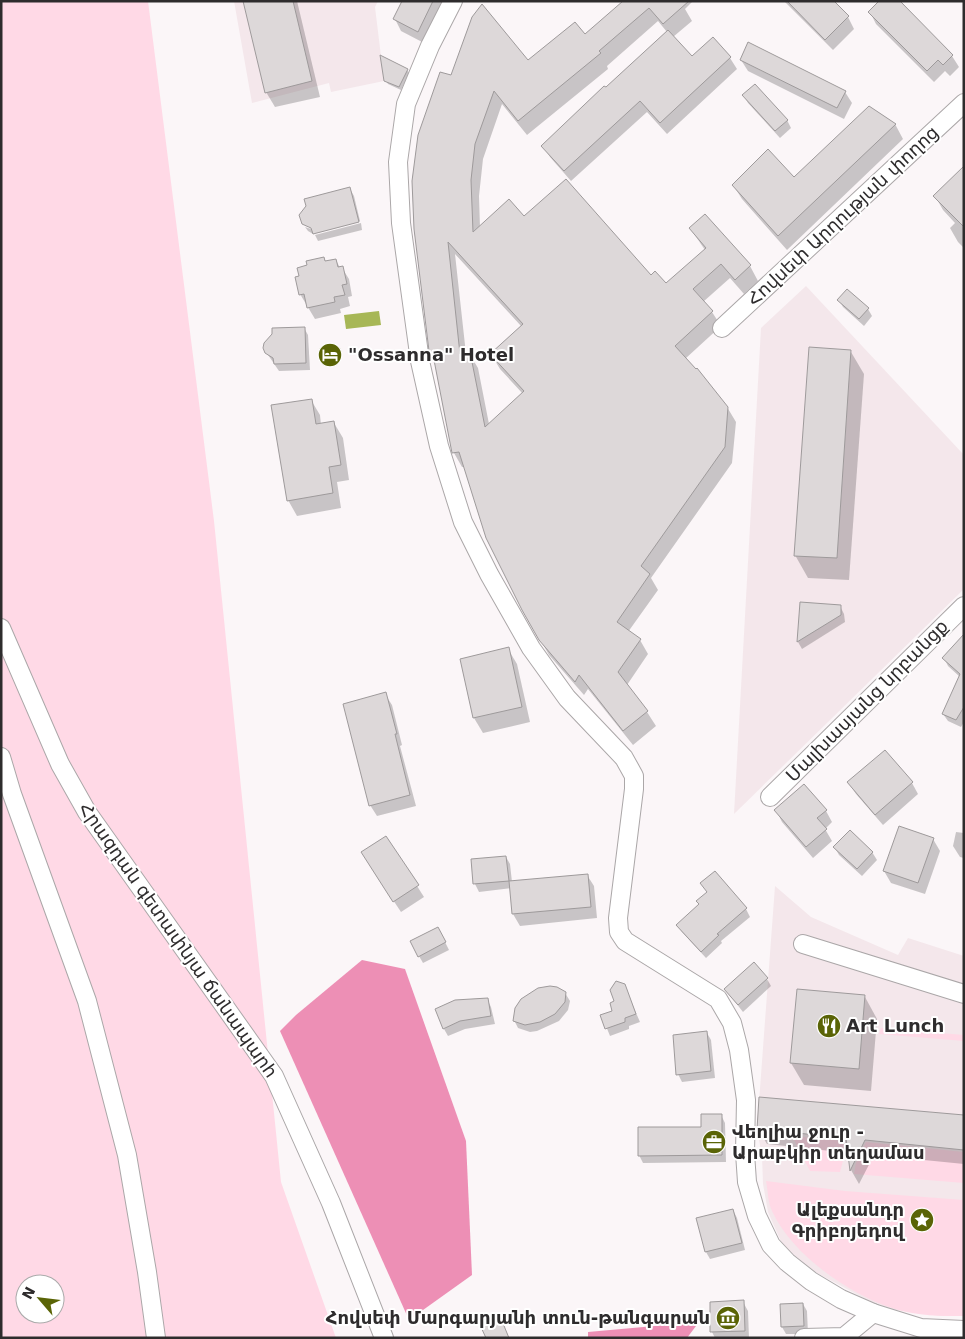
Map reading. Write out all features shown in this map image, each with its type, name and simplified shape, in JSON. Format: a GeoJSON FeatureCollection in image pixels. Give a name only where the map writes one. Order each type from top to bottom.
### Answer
{"type":"FeatureCollection","features":[{"type":"Feature","properties":{"kind":"street"},"geometry":{"type":"LineString","coordinates":[[453,1],[430,46],[406,104],[398,162],[401,223],[420,361],[439,446],[463,522],[489,574],[531,648],[567,698],[624,758],[634,776],[631,818],[618,918],[619,932],[624,941],[718,999],[732,1023],[739,1050],[746,1100],[745,1153],[747,1182],[757,1216],[771,1245],[787,1262],[811,1281],[873,1313],[922,1333],[964,1330]]}},
{"type":"Feature","properties":{"kind":"street","name":"Հովսեփ Արղության փողոց"},"geometry":{"type":"LineString","coordinates":[[722,328],[964,104]]}},
{"type":"Feature","properties":{"kind":"street","name":"Մալխասյանց նրբանցք"},"geometry":{"type":"LineString","coordinates":[[770,797],[964,606]]}},
{"type":"Feature","properties":{"kind":"street","name":"Հրազդան գետափնյա ճանապարհ"},"geometry":{"type":"LineString","coordinates":[[1,628],[60,764],[87,812],[274,1076],[331,1203],[384,1338]]}},
{"type":"Feature","properties":{"kind":"street"},"geometry":{"type":"LineString","coordinates":[[1,757],[12,794],[87,1001],[127,1155],[156,1338]]}},
{"type":"Feature","properties":{"kind":"street"},"geometry":{"type":"LineString","coordinates":[[803,944],[964,994]]}},
{"type":"Feature","properties":{"kind":"street"},"geometry":{"type":"LineString","coordinates":[[804,1338],[844,1337],[873,1313]]}},
{"type":"Feature","properties":{"kind":"shaded area"},"geometry":{"type":"Polygon","coordinates":[[[1,1],[148,1],[214,521],[281,1182],[336,1338],[1,1338],[1,1]]]}},
{"type":"Feature","properties":{"kind":"shaded area"},"geometry":{"type":"Polygon","coordinates":[[[234,1],[378,1],[375,7],[384,81],[331,92],[329,83],[252,103],[234,1]]]}},
{"type":"Feature","properties":{"kind":"shaded area"},"geometry":{"type":"Polygon","coordinates":[[[806,286],[964,455],[964,589],[734,814],[761,328],[806,286]]]}},
{"type":"Feature","properties":{"kind":"shaded area"},"geometry":{"type":"Polygon","coordinates":[[[379,311],[381,325],[346,329],[344,315],[379,311]]]}},
{"type":"Feature","properties":{"kind":"shaded area"},"geometry":{"type":"Polygon","coordinates":[[[775,886],[811,917],[898,955],[908,938],[964,956],[964,1316],[941,1316],[882,1308],[817,1273],[783,1246],[768,1212],[757,1129],[775,886]]]}},
{"type":"Feature","properties":{"kind":"shaded area"},"geometry":{"type":"Polygon","coordinates":[[[362,960],[405,969],[466,1141],[472,1275],[409,1320],[280,1031],[296,1015],[362,960]]]}},
{"type":"Feature","properties":{"kind":"shaded area"},"geometry":{"type":"Polygon","coordinates":[[[881,1028],[964,1035],[964,1041],[879,1034],[881,1028]]]}},
{"type":"Feature","properties":{"kind":"shaded area"},"geometry":{"type":"Polygon","coordinates":[[[792,1136],[844,1141],[844,1157],[840,1172],[810,1171],[792,1136]]]}},
{"type":"Feature","properties":{"kind":"shaded area"},"geometry":{"type":"Polygon","coordinates":[[[866,1142],[964,1152],[964,1183],[854,1174],[856,1163],[866,1142]]]}},
{"type":"Feature","properties":{"kind":"shaded area"},"geometry":{"type":"Polygon","coordinates":[[[766,1181],[845,1191],[964,1200],[964,1316],[930,1315],[895,1309],[860,1294],[824,1271],[793,1243],[781,1227],[771,1208],[766,1181]]]}},
{"type":"Feature","properties":{"kind":"shaded area"},"geometry":{"type":"Polygon","coordinates":[[[699,1322],[687,1338],[588,1338],[588,1332],[699,1322]]]}},
{"type":"Feature","properties":{"kind":"building"},"geometry":{"type":"Polygon","coordinates":[[[243,1],[293,1],[312,81],[265,93],[243,1]]]}},
{"type":"Feature","properties":{"kind":"building"},"geometry":{"type":"Polygon","coordinates":[[[402,1],[433,1],[418,32],[393,19],[402,1]]]}},
{"type":"Feature","properties":{"kind":"building"},"geometry":{"type":"Polygon","coordinates":[[[623,1],[689,1],[663,24],[649,8],[599,51],[601,53],[518,121],[494,91],[475,144],[471,180],[473,232],[509,199],[524,216],[566,179],[651,275],[655,271],[666,283],[706,248],[689,228],[705,214],[751,265],[735,280],[721,264],[693,289],[713,311],[675,346],[697,368],[728,407],[725,447],[641,566],[650,574],[617,622],[641,639],[618,672],[648,711],[623,731],[579,675],[575,682],[539,640],[486,538],[459,452],[452,453],[434,360],[430,359],[414,229],[412,181],[418,135],[440,72],[451,75],[472,17],[482,4],[528,60],[575,22],[585,34],[623,1]],[[448,242],[460,354],[470,352],[485,427],[524,391],[490,354],[523,324],[448,242]]]}},
{"type":"Feature","properties":{"kind":"building"},"geometry":{"type":"Polygon","coordinates":[[[787,1],[834,1],[849,16],[825,40],[787,1]]]}},
{"type":"Feature","properties":{"kind":"building"},"geometry":{"type":"Polygon","coordinates":[[[879,1],[900,1],[953,55],[943,65],[938,60],[927,71],[868,12],[879,1]]]}},
{"type":"Feature","properties":{"kind":"building"},"geometry":{"type":"Polygon","coordinates":[[[668,30],[692,56],[713,37],[731,57],[660,123],[640,101],[564,171],[541,146],[604,86],[606,87],[668,30]]]}},
{"type":"Feature","properties":{"kind":"building"},"geometry":{"type":"Polygon","coordinates":[[[748,42],[846,91],[837,108],[740,60],[748,42]]]}},
{"type":"Feature","properties":{"kind":"building"},"geometry":{"type":"Polygon","coordinates":[[[380,55],[408,69],[399,87],[384,81],[380,55]]]}},
{"type":"Feature","properties":{"kind":"building"},"geometry":{"type":"Polygon","coordinates":[[[755,84],[788,120],[775,131],[742,95],[755,84]]]}},
{"type":"Feature","properties":{"kind":"building"},"geometry":{"type":"Polygon","coordinates":[[[869,106],[896,124],[778,236],[732,185],[768,149],[794,177],[869,106]]]}},
{"type":"Feature","properties":{"kind":"building"},"geometry":{"type":"Polygon","coordinates":[[[964,166],[964,227],[933,196],[964,166]]]}},
{"type":"Feature","properties":{"kind":"building"},"geometry":{"type":"Polygon","coordinates":[[[350,187],[359,222],[313,234],[311,228],[302,224],[299,215],[306,206],[304,199],[350,187]]]}},
{"type":"Feature","properties":{"kind":"building"},"geometry":{"type":"Polygon","coordinates":[[[324,257],[325,261],[336,259],[338,267],[343,266],[347,284],[342,285],[345,295],[334,297],[335,302],[307,308],[304,294],[299,295],[295,277],[299,276],[297,268],[307,265],[306,261],[324,257]]]}},
{"type":"Feature","properties":{"kind":"building"},"geometry":{"type":"Polygon","coordinates":[[[847,289],[869,308],[859,319],[837,300],[847,289]]]}},
{"type":"Feature","properties":{"kind":"building"},"geometry":{"type":"Polygon","coordinates":[[[305,327],[306,363],[274,364],[273,358],[265,353],[263,348],[264,343],[272,334],[272,328],[305,327]]]}},
{"type":"Feature","properties":{"kind":"building"},"geometry":{"type":"Polygon","coordinates":[[[809,347],[851,350],[837,558],[794,556],[809,347]]]}},
{"type":"Feature","properties":{"kind":"building"},"geometry":{"type":"Polygon","coordinates":[[[312,399],[316,424],[334,421],[341,465],[329,467],[333,493],[287,501],[271,405],[312,399]]]}},
{"type":"Feature","properties":{"kind":"building"},"geometry":{"type":"Polygon","coordinates":[[[800,602],[841,605],[841,615],[797,642],[800,602]]]}},
{"type":"Feature","properties":{"kind":"building"},"geometry":{"type":"Polygon","coordinates":[[[964,634],[964,707],[956,720],[942,714],[960,674],[942,658],[964,634]]]}},
{"type":"Feature","properties":{"kind":"building"},"geometry":{"type":"Polygon","coordinates":[[[509,647],[522,707],[473,718],[460,659],[509,647]]]}},
{"type":"Feature","properties":{"kind":"building"},"geometry":{"type":"Polygon","coordinates":[[[386,692],[410,795],[369,806],[343,704],[386,692]]]}},
{"type":"Feature","properties":{"kind":"building"},"geometry":{"type":"Polygon","coordinates":[[[885,750],[913,782],[875,815],[847,782],[885,750]]]}},
{"type":"Feature","properties":{"kind":"building"},"geometry":{"type":"Polygon","coordinates":[[[804,784],[827,810],[817,818],[827,829],[806,847],[774,810],[804,784]]]}},
{"type":"Feature","properties":{"kind":"building"},"geometry":{"type":"Polygon","coordinates":[[[899,826],[934,838],[918,883],[883,871],[899,826]]]}},
{"type":"Feature","properties":{"kind":"building"},"geometry":{"type":"Polygon","coordinates":[[[850,830],[873,852],[857,869],[833,847],[850,830]]]}},
{"type":"Feature","properties":{"kind":"building"},"geometry":{"type":"Polygon","coordinates":[[[386,836],[419,885],[393,902],[361,852],[386,836]]]}},
{"type":"Feature","properties":{"kind":"building"},"geometry":{"type":"Polygon","coordinates":[[[506,856],[509,881],[473,884],[471,859],[506,856]]]}},
{"type":"Feature","properties":{"kind":"building"},"geometry":{"type":"Polygon","coordinates":[[[715,871],[747,908],[717,934],[719,935],[701,952],[676,925],[699,904],[696,901],[707,892],[700,883],[715,871]]]}},
{"type":"Feature","properties":{"kind":"building"},"geometry":{"type":"Polygon","coordinates":[[[588,874],[591,907],[512,914],[509,881],[588,874]]]}},
{"type":"Feature","properties":{"kind":"building"},"geometry":{"type":"Polygon","coordinates":[[[438,927],[446,942],[418,957],[410,941],[438,927]]]}},
{"type":"Feature","properties":{"kind":"building"},"geometry":{"type":"Polygon","coordinates":[[[754,962],[768,978],[738,1005],[724,989],[754,962]]]}},
{"type":"Feature","properties":{"kind":"building"},"geometry":{"type":"Polygon","coordinates":[[[616,981],[625,984],[636,1014],[625,1018],[625,1022],[605,1029],[600,1015],[612,1011],[610,1003],[614,1001],[610,990],[616,981]]]}},
{"type":"Feature","properties":{"kind":"building"},"geometry":{"type":"Polygon","coordinates":[[[557,987],[566,992],[565,1002],[555,1014],[540,1022],[525,1025],[513,1021],[515,1008],[521,999],[538,988],[557,987]]]}},
{"type":"Feature","properties":{"kind":"building"},"geometry":{"type":"Polygon","coordinates":[[[797,989],[865,995],[859,1069],[790,1063],[797,989]]]}},
{"type":"Feature","properties":{"kind":"building"},"geometry":{"type":"Polygon","coordinates":[[[488,998],[491,1016],[460,1021],[443,1029],[435,1009],[455,1000],[488,998]]]}},
{"type":"Feature","properties":{"kind":"building"},"geometry":{"type":"Polygon","coordinates":[[[707,1031],[711,1071],[676,1075],[673,1035],[707,1031]]]}},
{"type":"Feature","properties":{"kind":"building"},"geometry":{"type":"Polygon","coordinates":[[[759,1097],[964,1115],[964,1150],[865,1140],[850,1171],[846,1138],[757,1129],[759,1097]]]}},
{"type":"Feature","properties":{"kind":"building"},"geometry":{"type":"Polygon","coordinates":[[[701,1114],[722,1114],[722,1155],[638,1156],[638,1127],[701,1127],[701,1114]]]}},
{"type":"Feature","properties":{"kind":"building"},"geometry":{"type":"Polygon","coordinates":[[[733,1209],[742,1243],[705,1252],[696,1218],[733,1209]]]}},
{"type":"Feature","properties":{"kind":"building"},"geometry":{"type":"Polygon","coordinates":[[[744,1300],[745,1331],[710,1332],[710,1302],[744,1300]]]}},
{"type":"Feature","properties":{"kind":"building"},"geometry":{"type":"Polygon","coordinates":[[[803,1303],[804,1326],[781,1327],[780,1304],[803,1303]]]}},
{"type":"Feature","properties":{"kind":"building"},"geometry":{"type":"Polygon","coordinates":[[[500,1316],[509,1338],[486,1338],[480,1325],[500,1316]]]}},
{"type":"Feature","properties":{"kind":"place","name":"\"Ossanna\" Hotel"},"geometry":{"type":"Point","coordinates":[330,355]}},
{"type":"Feature","properties":{"kind":"place","name":"Art Lunch"},"geometry":{"type":"Point","coordinates":[829,1026]}},
{"type":"Feature","properties":{"kind":"place","name":"Վեոլիա ջուր - Արաբկիր տեղամաս"},"geometry":{"type":"Point","coordinates":[714,1142]}},
{"type":"Feature","properties":{"kind":"place","name":"Ալեքսանդր Գրիբոյեդով"},"geometry":{"type":"Point","coordinates":[922,1220]}},
{"type":"Feature","properties":{"kind":"place","name":"Հովսեփ Մարգարյանի տուն-թանգարան"},"geometry":{"type":"Point","coordinates":[728,1318]}}]}
